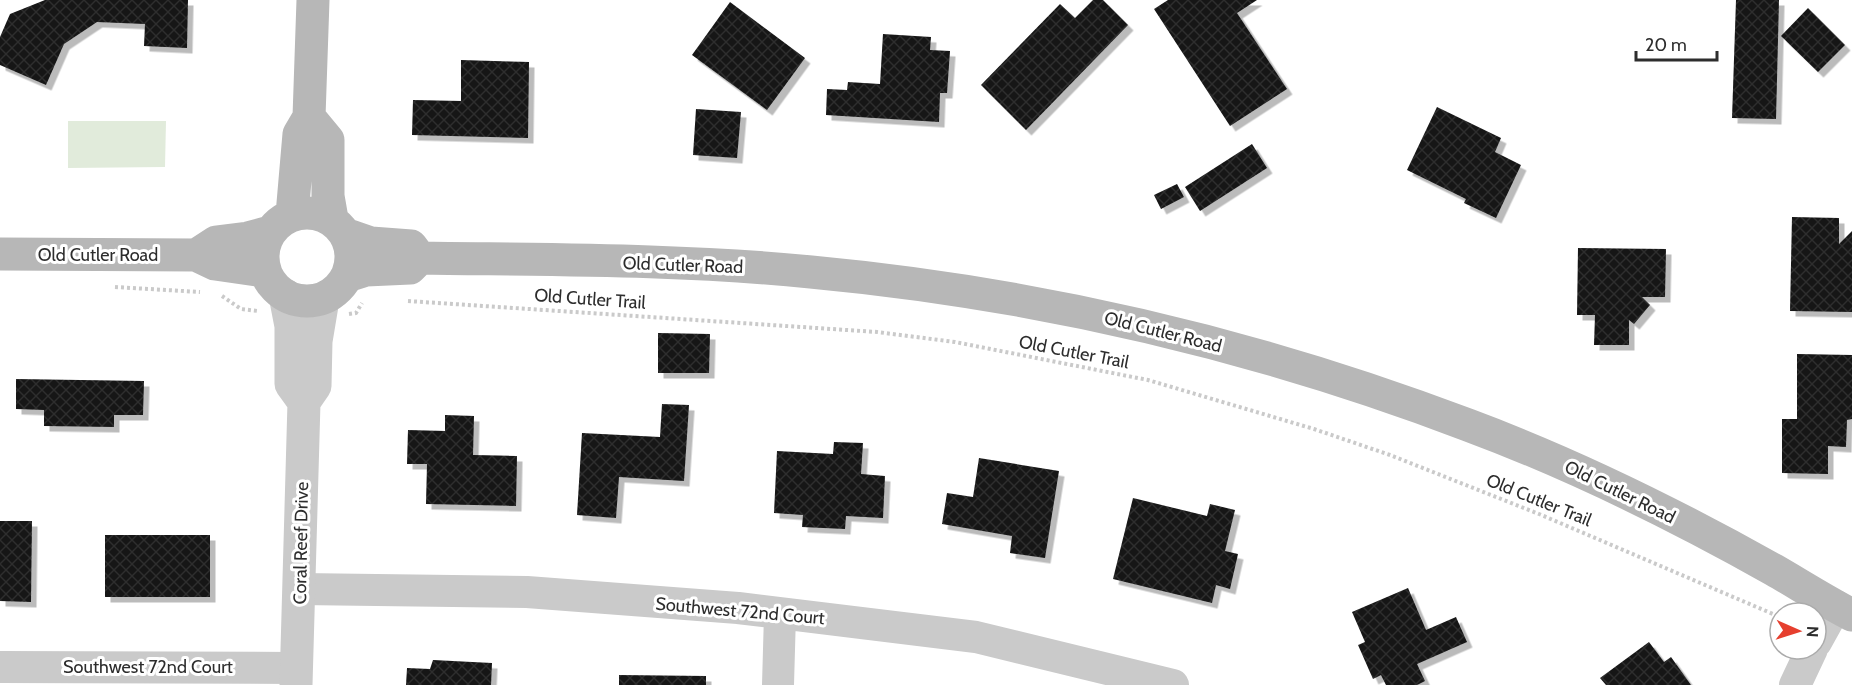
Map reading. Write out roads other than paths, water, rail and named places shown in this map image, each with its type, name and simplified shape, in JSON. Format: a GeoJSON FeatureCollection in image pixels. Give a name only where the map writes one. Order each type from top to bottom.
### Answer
{"type":"FeatureCollection","features":[{"type":"Feature","properties":{"kind":"main road"},"geometry":{"type":"LineString","coordinates":[[271,293],[263,251],[281,223],[299,134],[309,117],[313,0]]}},
{"type":"Feature","properties":{"kind":"main road"},"geometry":{"type":"LineString","coordinates":[[309,117],[328,140],[328,196],[338,226],[352,253],[347,276],[330,306]]}},
{"type":"Feature","properties":{"kind":"main road","name":"Old Cutler Road"},"geometry":{"type":"LineString","coordinates":[[196,255],[216,242],[248,238],[307,212],[371,243],[411,246],[420,258]]}},
{"type":"Feature","properties":{"kind":"main road","name":"Old Cutler Road"},"geometry":{"type":"LineString","coordinates":[[0,254],[196,255],[271,293],[330,306]]}},
{"type":"Feature","properties":{"kind":"main road","name":"Old Cutler Road"},"geometry":{"type":"LineString","coordinates":[[347,276],[366,270],[410,268],[420,258],[649,262],[808,271],[888,280],[1124,321],[1188,336],[1369,390],[1517,444],[1708,535],[1844,611]]}},
{"type":"Feature","properties":{"kind":"street","name":"Coral Reef Drive"},"geometry":{"type":"LineString","coordinates":[[271,293],[291,326],[291,384],[303,402],[296,676]]}},
{"type":"Feature","properties":{"kind":"street","name":"Coral Reef Drive"},"geometry":{"type":"LineString","coordinates":[[303,402],[315,386],[316,341],[330,306]]}},
{"type":"Feature","properties":{"kind":"street","name":"Southwest 72nd Court"},"geometry":{"type":"LineString","coordinates":[[300,589],[527,592],[738,608],[919,628],[976,637],[1173,685]]}},
{"type":"Feature","properties":{"kind":"street"},"geometry":{"type":"LineString","coordinates":[[1828,629],[1844,611]]}},
{"type":"Feature","properties":{"kind":"street"},"geometry":{"type":"LineString","coordinates":[[778,685],[780,614]]}},
{"type":"Feature","properties":{"kind":"street"},"geometry":{"type":"LineString","coordinates":[[1796,685],[1807,661]]}},
{"type":"Feature","properties":{"kind":"street","name":"Southwest 72nd Court"},"geometry":{"type":"LineString","coordinates":[[0,667],[296,676]]}}]}
